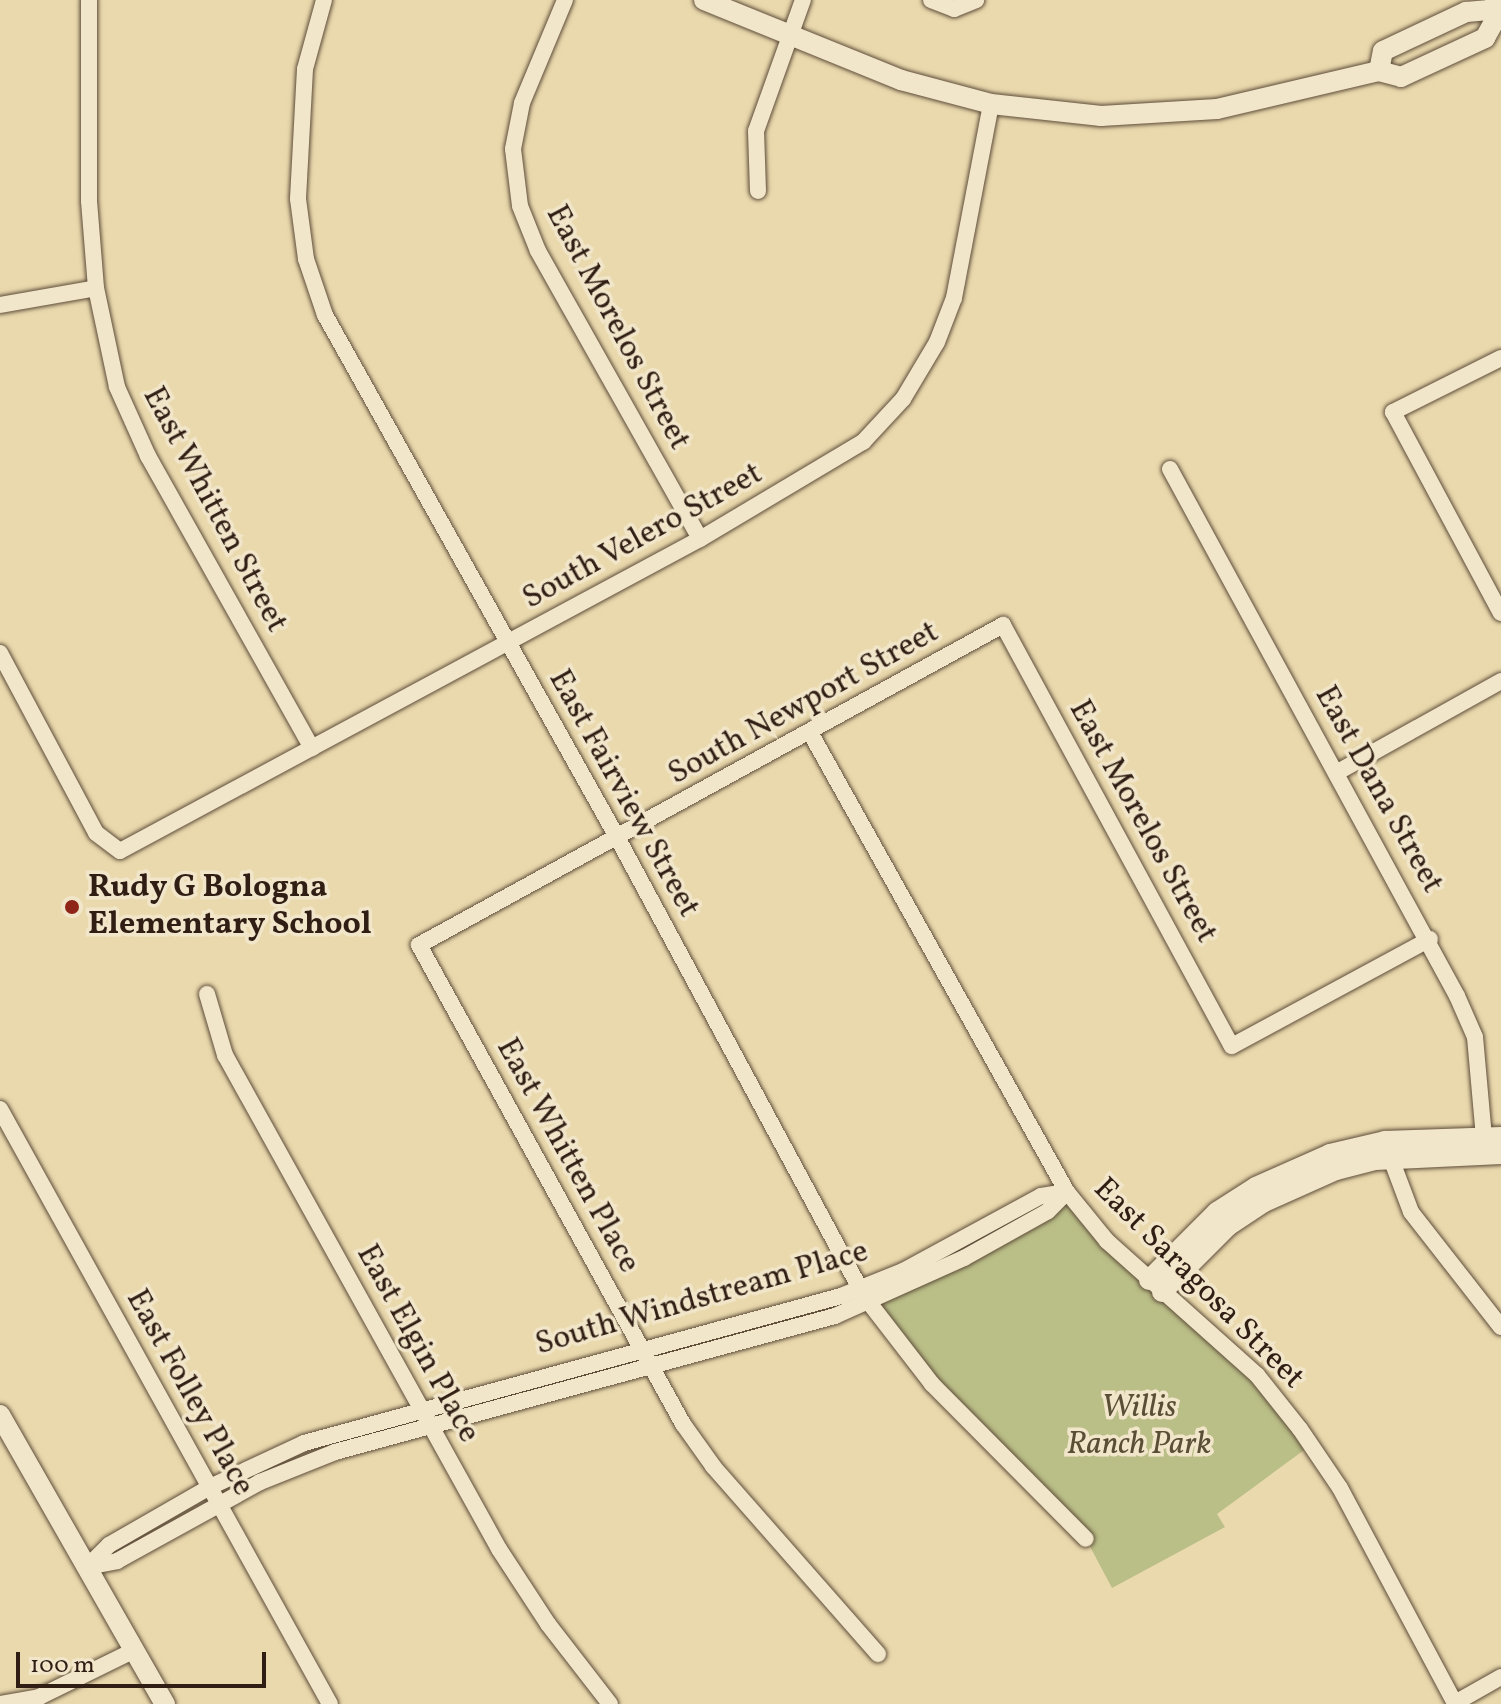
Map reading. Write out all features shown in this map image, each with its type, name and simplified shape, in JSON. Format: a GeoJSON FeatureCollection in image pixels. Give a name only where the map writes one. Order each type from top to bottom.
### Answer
{"type":"FeatureCollection","features":[{"type":"Feature","properties":{"kind":"main road"},"geometry":{"type":"LineString","coordinates":[[1496,0],[1501,9]]}},
{"type":"Feature","properties":{"kind":"street","name":"East Whitten Street"},"geometry":{"type":"LineString","coordinates":[[89,0],[89,201],[96,288],[117,387],[148,456],[312,748]]}},
{"type":"Feature","properties":{"kind":"street","name":"East Fairview Street"},"geometry":{"type":"LineString","coordinates":[[324,0],[305,69],[298,142],[306,259],[325,315],[617,837],[865,1296],[932,1384],[1086,1539]]}},
{"type":"Feature","properties":{"kind":"street","name":"East Morelos Street"},"geometry":{"type":"LineString","coordinates":[[565,0],[522,103],[513,149],[520,206],[538,251],[700,539]]}},
{"type":"Feature","properties":{"kind":"street"},"geometry":{"type":"LineString","coordinates":[[704,0],[901,80],[991,104],[1065,115],[1179,113],[1273,100],[1379,71],[1401,77],[1485,38],[1501,9]]}},
{"type":"Feature","properties":{"kind":"street"},"geometry":{"type":"LineString","coordinates":[[758,191],[756,131],[803,0]]}},
{"type":"Feature","properties":{"kind":"street"},"geometry":{"type":"LineString","coordinates":[[931,0],[954,9],[972,3]]}},
{"type":"Feature","properties":{"kind":"street"},"geometry":{"type":"LineString","coordinates":[[1379,71],[1383,51],[1466,12],[1501,9]]}},
{"type":"Feature","properties":{"kind":"street","name":"South Velero Street"},"geometry":{"type":"LineString","coordinates":[[0,653],[96,833],[120,851],[700,539],[863,442],[903,399],[937,342],[954,298],[991,104]]}},
{"type":"Feature","properties":{"kind":"street"},"geometry":{"type":"LineString","coordinates":[[0,305],[96,288]]}},
{"type":"Feature","properties":{"kind":"street"},"geometry":{"type":"LineString","coordinates":[[1501,358],[1393,412],[1501,613]]}},
{"type":"Feature","properties":{"kind":"street","name":"East Dana Street"},"geometry":{"type":"LineString","coordinates":[[1170,469],[1430,939],[1475,1037],[1493,1146]]}},
{"type":"Feature","properties":{"kind":"street","name":"East Morelos Street"},"geometry":{"type":"LineString","coordinates":[[1003,625],[1232,1046],[1430,939]]}},
{"type":"Feature","properties":{"kind":"street","name":"South Newport Street"},"geometry":{"type":"LineString","coordinates":[[419,945],[811,734],[1003,625]]}},
{"type":"Feature","properties":{"kind":"street"},"geometry":{"type":"LineString","coordinates":[[1336,773],[1501,681]]}},
{"type":"Feature","properties":{"kind":"street","name":"East Saragosa Street"},"geometry":{"type":"LineString","coordinates":[[811,734],[1042,1156],[1067,1192],[1155,1286],[1257,1375],[1300,1429],[1340,1488],[1455,1703]]}},
{"type":"Feature","properties":{"kind":"street","name":"East Whitten Place"},"geometry":{"type":"LineString","coordinates":[[419,945],[642,1351],[713,1466],[878,1654]]}},
{"type":"Feature","properties":{"kind":"street","name":"East Elgin Place"},"geometry":{"type":"LineString","coordinates":[[207,994],[225,1055],[499,1549],[548,1624],[610,1704]]}},
{"type":"Feature","properties":{"kind":"street","name":"East Folley Place"},"geometry":{"type":"LineString","coordinates":[[0,1109],[330,1704]]}},
{"type":"Feature","properties":{"kind":"street"},"geometry":{"type":"LineString","coordinates":[[1155,1286],[1228,1226],[1264,1202],[1336,1170],[1388,1150],[1493,1146]]}},
{"type":"Feature","properties":{"kind":"street"},"geometry":{"type":"LineString","coordinates":[[1388,1150],[1411,1212],[1501,1327]]}},
{"type":"Feature","properties":{"kind":"street","name":"South Windstream Place"},"geometry":{"type":"LineString","coordinates":[[87,1567],[117,1561],[290,1468],[430,1424],[805,1327],[865,1296],[964,1258],[1048,1211],[1067,1192]]}},
{"type":"Feature","properties":{"kind":"street","name":"South Windstream Place"},"geometry":{"type":"LineString","coordinates":[[87,1567],[109,1545],[210,1487],[304,1443],[642,1351],[865,1296]]}},
{"type":"Feature","properties":{"kind":"street"},"geometry":{"type":"LineString","coordinates":[[0,1415],[165,1704]]}},
{"type":"Feature","properties":{"kind":"street"},"geometry":{"type":"LineString","coordinates":[[1,1704],[39,1697],[135,1650]]}},
{"type":"Feature","properties":{"kind":"street"},"geometry":{"type":"LineString","coordinates":[[1455,1703],[1501,1677]]}},
{"type":"Feature","properties":{"kind":"green space","name":"Willis Ranch Park"},"geometry":{"type":"Polygon","coordinates":[[[1067,1192],[1257,1375],[1311,1445],[1217,1514],[1225,1527],[1112,1588],[1086,1539],[932,1384],[864,1296],[1067,1192]]]}},
{"type":"Feature","properties":{"kind":"place","name":"Rudy G Bologna Elementary School"},"geometry":{"type":"Point","coordinates":[72,907]}}]}
